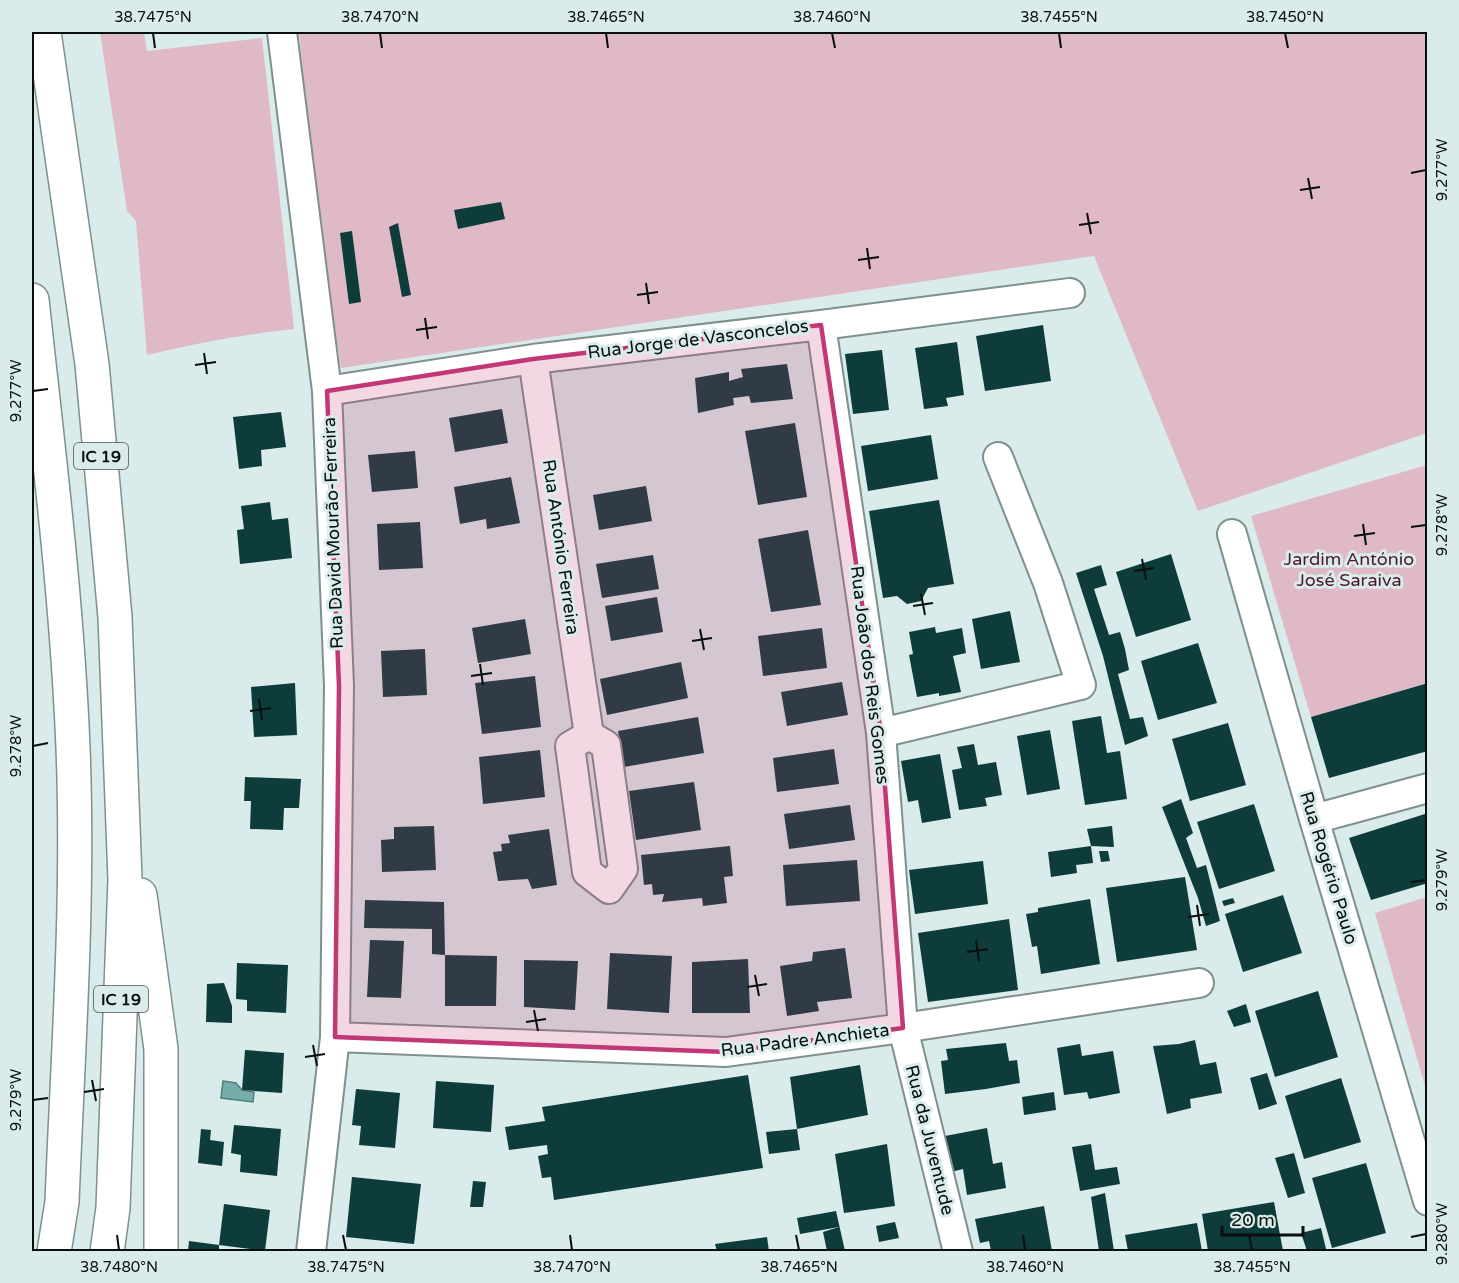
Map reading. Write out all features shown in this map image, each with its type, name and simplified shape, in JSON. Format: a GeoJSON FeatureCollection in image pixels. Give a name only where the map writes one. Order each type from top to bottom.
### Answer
{"type":"FeatureCollection","features":[{"type":"Feature","properties":{"kind":"highway","name":"IC 19"},"geometry":{"type":"LineString","coordinates":[[44,32],[92,364],[115,617],[125,879],[113,1208],[107,1251]]}},
{"type":"Feature","properties":{"kind":"highway","name":"IC 19"},"geometry":{"type":"LineString","coordinates":[[32,300],[66,622],[73,748],[75,880],[62,1202],[54,1251]]}},
{"type":"Feature","properties":{"kind":"highway"},"geometry":{"type":"LineString","coordinates":[[120,747],[161,1049],[161,1251]]}},
{"type":"Feature","properties":{"kind":"highway"},"geometry":{"type":"LineString","coordinates":[[46,1251],[62,1202]]}},
{"type":"Feature","properties":{"kind":"street","name":"Rua David Mourão-Ferreira"},"geometry":{"type":"LineString","coordinates":[[282,32],[327,391],[339,686],[335,1037],[311,1251]]}},
{"type":"Feature","properties":{"kind":"street","name":"Rua Jorge de Vasconcelos"},"geometry":{"type":"LineString","coordinates":[[327,391],[533,358],[821,325],[1070,293]]}},
{"type":"Feature","properties":{"kind":"street","name":"Rua João dos Reis Gomes"},"geometry":{"type":"LineString","coordinates":[[821,325],[881,733],[903,1028]]}},
{"type":"Feature","properties":{"kind":"street","name":"Rua António Ferreira"},"geometry":{"type":"LineString","coordinates":[[533,358],[589,735]]}},
{"type":"Feature","properties":{"kind":"street"},"geometry":{"type":"LineString","coordinates":[[881,733],[1081,685],[1048,583],[998,457]]}},
{"type":"Feature","properties":{"kind":"street","name":"Rua Rogério Paulo"},"geometry":{"type":"LineString","coordinates":[[1232,534],[1428,1201]]}},
{"type":"Feature","properties":{"kind":"street"},"geometry":{"type":"LineString","coordinates":[[1314,819],[1428,788]]}},
{"type":"Feature","properties":{"kind":"street","name":"Rua Padre Anchieta"},"geometry":{"type":"LineString","coordinates":[[335,1037],[726,1052],[903,1028],[1199,983]]}},
{"type":"Feature","properties":{"kind":"street","name":"Rua da Juventude"},"geometry":{"type":"LineString","coordinates":[[903,1028],[958,1251]]}},
{"type":"Feature","properties":{"kind":"highlighted area"},"geometry":{"type":"Polygon","coordinates":[[[821,325],[881,733],[903,1028],[726,1052],[335,1037],[339,686],[327,391],[533,359],[821,325]]]}},
{"type":"Feature","properties":{"kind":"green space"},"geometry":{"type":"Polygon","coordinates":[[[100,32],[144,32],[147,51],[262,38],[294,329],[220,339],[147,355],[136,221],[127,211],[100,32]]]}},
{"type":"Feature","properties":{"kind":"green space"},"geometry":{"type":"Polygon","coordinates":[[[299,32],[1427,32],[1427,433],[1198,511],[1094,256],[341,368],[315,202],[299,32]]]}},
{"type":"Feature","properties":{"kind":"green space","name":"Jardim António José Saraiva"},"geometry":{"type":"Polygon","coordinates":[[[1427,465],[1427,683],[1311,717],[1251,516],[1427,465]]]}},
{"type":"Feature","properties":{"kind":"green space"},"geometry":{"type":"Polygon","coordinates":[[[1428,897],[1427,1093],[1375,913],[1428,897]]]}},
{"type":"Feature","properties":{"kind":"water"},"geometry":{"type":"Polygon","coordinates":[[[223,1081],[236,1083],[242,1090],[254,1092],[253,1102],[221,1098],[223,1081]]]}},
{"type":"Feature","properties":{"kind":"building"},"geometry":{"type":"Polygon","coordinates":[[[501,202],[505,219],[458,229],[454,210],[501,202]]]}},
{"type":"Feature","properties":{"kind":"building"},"geometry":{"type":"Polygon","coordinates":[[[398,223],[411,295],[402,297],[389,227],[398,223]]]}},
{"type":"Feature","properties":{"kind":"building"},"geometry":{"type":"Polygon","coordinates":[[[352,231],[361,302],[349,304],[340,233],[352,231]]]}},
{"type":"Feature","properties":{"kind":"building"},"geometry":{"type":"Polygon","coordinates":[[[1043,325],[1051,381],[985,391],[976,336],[1043,325]]]}},
{"type":"Feature","properties":{"kind":"building"},"geometry":{"type":"Polygon","coordinates":[[[957,342],[964,395],[946,398],[948,406],[924,409],[915,348],[957,342]]]}},
{"type":"Feature","properties":{"kind":"building"},"geometry":{"type":"Polygon","coordinates":[[[882,350],[889,410],[853,414],[845,354],[882,350]]]}},
{"type":"Feature","properties":{"kind":"building"},"geometry":{"type":"Polygon","coordinates":[[[787,364],[793,399],[751,403],[749,396],[733,398],[734,405],[698,413],[695,378],[729,372],[729,381],[743,377],[741,369],[787,364]]]}},
{"type":"Feature","properties":{"kind":"building"},"geometry":{"type":"Polygon","coordinates":[[[502,409],[508,443],[455,452],[449,418],[502,409]]]}},
{"type":"Feature","properties":{"kind":"building"},"geometry":{"type":"Polygon","coordinates":[[[281,412],[286,447],[261,450],[262,466],[239,469],[233,417],[281,412]]]}},
{"type":"Feature","properties":{"kind":"building"},"geometry":{"type":"Polygon","coordinates":[[[795,423],[807,497],[758,505],[745,431],[795,423]]]}},
{"type":"Feature","properties":{"kind":"building"},"geometry":{"type":"Polygon","coordinates":[[[931,435],[938,479],[868,491],[861,446],[931,435]]]}},
{"type":"Feature","properties":{"kind":"building"},"geometry":{"type":"Polygon","coordinates":[[[415,451],[418,488],[372,492],[368,455],[415,451]]]}},
{"type":"Feature","properties":{"kind":"building"},"geometry":{"type":"Polygon","coordinates":[[[511,477],[520,523],[487,529],[486,519],[460,524],[454,487],[511,477]]]}},
{"type":"Feature","properties":{"kind":"building"},"geometry":{"type":"Polygon","coordinates":[[[646,486],[652,521],[599,530],[593,495],[646,486]]]}},
{"type":"Feature","properties":{"kind":"building"},"geometry":{"type":"Polygon","coordinates":[[[939,500],[954,584],[928,588],[921,601],[907,604],[897,596],[883,598],[869,511],[939,500]]]}},
{"type":"Feature","properties":{"kind":"building"},"geometry":{"type":"Polygon","coordinates":[[[270,502],[272,520],[288,518],[292,558],[240,564],[237,530],[244,529],[241,506],[270,502]]]}},
{"type":"Feature","properties":{"kind":"building"},"geometry":{"type":"Polygon","coordinates":[[[420,522],[423,568],[379,570],[377,524],[420,522]]]}},
{"type":"Feature","properties":{"kind":"building"},"geometry":{"type":"Polygon","coordinates":[[[808,530],[821,605],[771,612],[758,539],[808,530]]]}},
{"type":"Feature","properties":{"kind":"building"},"geometry":{"type":"Polygon","coordinates":[[[1171,554],[1191,620],[1136,637],[1116,572],[1171,554]]]}},
{"type":"Feature","properties":{"kind":"building"},"geometry":{"type":"Polygon","coordinates":[[[653,555],[659,589],[602,598],[596,564],[653,555]]]}},
{"type":"Feature","properties":{"kind":"building"},"geometry":{"type":"Polygon","coordinates":[[[1101,565],[1107,585],[1094,589],[1109,635],[1120,632],[1125,649],[1129,670],[1118,674],[1130,719],[1143,717],[1148,736],[1125,745],[1103,656],[1076,573],[1101,565]]]}},
{"type":"Feature","properties":{"kind":"building"},"geometry":{"type":"Polygon","coordinates":[[[657,597],[663,632],[611,641],[605,606],[657,597]]]}},
{"type":"Feature","properties":{"kind":"building"},"geometry":{"type":"Polygon","coordinates":[[[1010,611],[1020,662],[981,669],[972,619],[1010,611]]]}},
{"type":"Feature","properties":{"kind":"building"},"geometry":{"type":"Polygon","coordinates":[[[525,619],[531,654],[478,663],[472,628],[525,619]]]}},
{"type":"Feature","properties":{"kind":"building"},"geometry":{"type":"Polygon","coordinates":[[[935,627],[936,633],[962,628],[966,653],[953,656],[961,692],[917,697],[909,655],[913,654],[909,632],[935,627]]]}},
{"type":"Feature","properties":{"kind":"building"},"geometry":{"type":"Polygon","coordinates":[[[822,628],[827,668],[763,676],[758,636],[822,628]]]}},
{"type":"Feature","properties":{"kind":"building"},"geometry":{"type":"Polygon","coordinates":[[[1198,643],[1217,703],[1158,720],[1141,661],[1198,643]]]}},
{"type":"Feature","properties":{"kind":"building"},"geometry":{"type":"Polygon","coordinates":[[[425,649],[427,695],[383,697],[381,651],[425,649]]]}},
{"type":"Feature","properties":{"kind":"building"},"geometry":{"type":"Polygon","coordinates":[[[681,662],[688,698],[607,715],[600,679],[681,662]]]}},
{"type":"Feature","properties":{"kind":"building"},"geometry":{"type":"Polygon","coordinates":[[[535,676],[541,727],[482,734],[475,683],[535,676]]]}},
{"type":"Feature","properties":{"kind":"building"},"geometry":{"type":"Polygon","coordinates":[[[842,682],[848,715],[787,726],[781,692],[842,682]]]}},
{"type":"Feature","properties":{"kind":"building"},"geometry":{"type":"Polygon","coordinates":[[[295,683],[297,735],[254,737],[251,687],[295,683]]]}},
{"type":"Feature","properties":{"kind":"building"},"geometry":{"type":"Polygon","coordinates":[[[1428,683],[1428,751],[1329,778],[1311,717],[1428,683]]]}},
{"type":"Feature","properties":{"kind":"building"},"geometry":{"type":"Polygon","coordinates":[[[1101,716],[1107,753],[1120,751],[1127,799],[1085,805],[1072,721],[1101,716]]]}},
{"type":"Feature","properties":{"kind":"building"},"geometry":{"type":"Polygon","coordinates":[[[698,717],[704,753],[624,767],[618,731],[698,717]]]}},
{"type":"Feature","properties":{"kind":"building"},"geometry":{"type":"Polygon","coordinates":[[[1228,723],[1246,785],[1190,801],[1172,739],[1228,723]]]}},
{"type":"Feature","properties":{"kind":"building"},"geometry":{"type":"Polygon","coordinates":[[[1050,730],[1060,789],[1027,795],[1017,736],[1050,730]]]}},
{"type":"Feature","properties":{"kind":"building"},"geometry":{"type":"Polygon","coordinates":[[[974,744],[978,765],[996,762],[1002,795],[985,798],[987,806],[959,810],[952,770],[962,768],[957,747],[974,744]]]}},
{"type":"Feature","properties":{"kind":"building"},"geometry":{"type":"Polygon","coordinates":[[[834,749],[839,784],[777,792],[773,758],[834,749]]]}},
{"type":"Feature","properties":{"kind":"building"},"geometry":{"type":"Polygon","coordinates":[[[540,750],[545,797],[483,804],[479,757],[540,750]]]}},
{"type":"Feature","properties":{"kind":"building"},"geometry":{"type":"Polygon","coordinates":[[[940,754],[951,818],[922,823],[918,800],[908,802],[901,761],[940,754]]]}},
{"type":"Feature","properties":{"kind":"building"},"geometry":{"type":"Polygon","coordinates":[[[245,777],[301,779],[299,808],[284,808],[283,830],[250,829],[251,801],[244,801],[245,777]]]}},
{"type":"Feature","properties":{"kind":"building"},"geometry":{"type":"Polygon","coordinates":[[[694,782],[701,830],[636,840],[629,791],[694,782]]]}},
{"type":"Feature","properties":{"kind":"building"},"geometry":{"type":"Polygon","coordinates":[[[1181,799],[1193,833],[1186,838],[1197,868],[1206,865],[1220,921],[1206,926],[1198,898],[1162,807],[1181,799]]]}},
{"type":"Feature","properties":{"kind":"building"},"geometry":{"type":"Polygon","coordinates":[[[1254,804],[1275,871],[1219,889],[1197,822],[1254,804]]]}},
{"type":"Feature","properties":{"kind":"building"},"geometry":{"type":"Polygon","coordinates":[[[850,805],[855,840],[789,849],[784,814],[850,805]]]}},
{"type":"Feature","properties":{"kind":"building"},"geometry":{"type":"Polygon","coordinates":[[[1428,813],[1428,883],[1371,900],[1349,838],[1428,813]]]}},
{"type":"Feature","properties":{"kind":"building"},"geometry":{"type":"Polygon","coordinates":[[[434,826],[436,870],[382,872],[381,840],[394,839],[394,827],[434,826]]]}},
{"type":"Feature","properties":{"kind":"building"},"geometry":{"type":"Polygon","coordinates":[[[1112,826],[1114,847],[1091,846],[1087,829],[1112,826]]]}},
{"type":"Feature","properties":{"kind":"building"},"geometry":{"type":"Polygon","coordinates":[[[549,829],[557,885],[532,889],[528,879],[498,881],[493,852],[502,851],[501,844],[510,843],[508,835],[549,829]]]}},
{"type":"Feature","properties":{"kind":"building"},"geometry":{"type":"Polygon","coordinates":[[[730,846],[733,876],[724,877],[727,903],[703,906],[702,898],[662,902],[664,894],[653,895],[652,884],[644,885],[641,855],[730,846]]]}},
{"type":"Feature","properties":{"kind":"building"},"geometry":{"type":"Polygon","coordinates":[[[1091,846],[1093,863],[1076,865],[1077,873],[1051,877],[1048,852],[1091,846]]]}},
{"type":"Feature","properties":{"kind":"building"},"geometry":{"type":"Polygon","coordinates":[[[1099,851],[1108,851],[1110,861],[1101,862],[1099,851]]]}},
{"type":"Feature","properties":{"kind":"building"},"geometry":{"type":"Polygon","coordinates":[[[857,860],[860,901],[786,906],[783,865],[857,860]]]}},
{"type":"Feature","properties":{"kind":"building"},"geometry":{"type":"Polygon","coordinates":[[[983,861],[988,904],[915,914],[909,870],[983,861]]]}},
{"type":"Feature","properties":{"kind":"building"},"geometry":{"type":"Polygon","coordinates":[[[1185,877],[1197,950],[1117,962],[1106,888],[1185,877]]]}},
{"type":"Feature","properties":{"kind":"building"},"geometry":{"type":"Polygon","coordinates":[[[1283,895],[1302,953],[1243,972],[1225,914],[1283,895]]]}},
{"type":"Feature","properties":{"kind":"building"},"geometry":{"type":"Polygon","coordinates":[[[1233,898],[1235,903],[1224,906],[1222,901],[1233,898]]]}},
{"type":"Feature","properties":{"kind":"building"},"geometry":{"type":"Polygon","coordinates":[[[1090,899],[1100,964],[1041,974],[1037,946],[1032,947],[1026,914],[1038,912],[1038,908],[1090,899]]]}},
{"type":"Feature","properties":{"kind":"building"},"geometry":{"type":"Polygon","coordinates":[[[365,900],[444,902],[445,955],[432,954],[432,929],[364,928],[365,900]]]}},
{"type":"Feature","properties":{"kind":"building"},"geometry":{"type":"Polygon","coordinates":[[[1009,919],[1018,990],[928,1002],[918,933],[1009,919]]]}},
{"type":"Feature","properties":{"kind":"building"},"geometry":{"type":"Polygon","coordinates":[[[370,940],[404,941],[401,998],[367,997],[370,940]]]}},
{"type":"Feature","properties":{"kind":"building"},"geometry":{"type":"Polygon","coordinates":[[[845,948],[852,998],[817,1002],[819,1011],[787,1016],[780,966],[812,961],[813,952],[845,948]]]}},
{"type":"Feature","properties":{"kind":"building"},"geometry":{"type":"Polygon","coordinates":[[[610,953],[672,956],[669,1013],[607,1009],[610,953]]]}},
{"type":"Feature","properties":{"kind":"building"},"geometry":{"type":"Polygon","coordinates":[[[445,955],[497,956],[496,1006],[445,1006],[445,955]]]}},
{"type":"Feature","properties":{"kind":"building"},"geometry":{"type":"Polygon","coordinates":[[[748,959],[750,1013],[692,1013],[692,962],[748,959]]]}},
{"type":"Feature","properties":{"kind":"building"},"geometry":{"type":"Polygon","coordinates":[[[524,960],[578,961],[575,1010],[524,1007],[524,960]]]}},
{"type":"Feature","properties":{"kind":"building"},"geometry":{"type":"Polygon","coordinates":[[[237,963],[288,965],[286,1013],[247,1011],[247,1000],[236,999],[237,963]]]}},
{"type":"Feature","properties":{"kind":"building"},"geometry":{"type":"Polygon","coordinates":[[[224,983],[232,1006],[232,1023],[206,1022],[207,984],[224,983]]]}},
{"type":"Feature","properties":{"kind":"building"},"geometry":{"type":"Polygon","coordinates":[[[1318,991],[1338,1057],[1275,1077],[1255,1011],[1318,991]]]}},
{"type":"Feature","properties":{"kind":"building"},"geometry":{"type":"Polygon","coordinates":[[[1246,1004],[1251,1022],[1234,1027],[1227,1011],[1246,1004]]]}},
{"type":"Feature","properties":{"kind":"building"},"geometry":{"type":"Polygon","coordinates":[[[1195,1040],[1200,1065],[1216,1062],[1222,1093],[1190,1099],[1191,1108],[1167,1114],[1153,1046],[1195,1040]]]}},
{"type":"Feature","properties":{"kind":"building"},"geometry":{"type":"Polygon","coordinates":[[[1006,1043],[1009,1061],[1017,1060],[1020,1083],[945,1094],[941,1061],[948,1060],[946,1049],[1006,1043]]]}},
{"type":"Feature","properties":{"kind":"building"},"geometry":{"type":"Polygon","coordinates":[[[1080,1044],[1082,1056],[1113,1051],[1120,1093],[1089,1099],[1087,1092],[1064,1095],[1057,1048],[1080,1044]]]}},
{"type":"Feature","properties":{"kind":"building"},"geometry":{"type":"Polygon","coordinates":[[[245,1050],[284,1053],[282,1093],[242,1090],[245,1050]]]}},
{"type":"Feature","properties":{"kind":"building"},"geometry":{"type":"Polygon","coordinates":[[[860,1065],[868,1115],[797,1129],[790,1077],[860,1065]]]}},
{"type":"Feature","properties":{"kind":"building"},"geometry":{"type":"Polygon","coordinates":[[[1267,1073],[1277,1104],[1259,1110],[1250,1078],[1267,1073]]]}},
{"type":"Feature","properties":{"kind":"building"},"geometry":{"type":"Polygon","coordinates":[[[748,1075],[763,1168],[554,1200],[551,1177],[542,1178],[538,1156],[548,1154],[547,1145],[509,1150],[505,1127],[545,1121],[542,1107],[748,1075]]]}},
{"type":"Feature","properties":{"kind":"building"},"geometry":{"type":"Polygon","coordinates":[[[1341,1078],[1361,1142],[1304,1159],[1285,1096],[1341,1078]]]}},
{"type":"Feature","properties":{"kind":"building"},"geometry":{"type":"Polygon","coordinates":[[[436,1081],[494,1085],[491,1132],[433,1128],[436,1081]]]}},
{"type":"Feature","properties":{"kind":"building"},"geometry":{"type":"Polygon","coordinates":[[[356,1089],[400,1093],[395,1148],[359,1145],[361,1126],[352,1125],[356,1089]]]}},
{"type":"Feature","properties":{"kind":"building"},"geometry":{"type":"Polygon","coordinates":[[[1054,1092],[1056,1110],[1024,1115],[1022,1097],[1054,1092]]]}},
{"type":"Feature","properties":{"kind":"building"},"geometry":{"type":"Polygon","coordinates":[[[234,1125],[281,1129],[277,1176],[240,1172],[241,1155],[231,1153],[234,1125]]]}},
{"type":"Feature","properties":{"kind":"building"},"geometry":{"type":"Polygon","coordinates":[[[987,1128],[993,1164],[1002,1162],[1006,1188],[967,1195],[963,1169],[951,1172],[945,1136],[987,1128]]]}},
{"type":"Feature","properties":{"kind":"building"},"geometry":{"type":"Polygon","coordinates":[[[201,1129],[211,1130],[210,1140],[224,1142],[222,1166],[198,1163],[201,1129]]]}},
{"type":"Feature","properties":{"kind":"building"},"geometry":{"type":"Polygon","coordinates":[[[797,1129],[800,1150],[769,1154],[766,1132],[797,1129]]]}},
{"type":"Feature","properties":{"kind":"building"},"geometry":{"type":"Polygon","coordinates":[[[887,1144],[895,1206],[844,1213],[835,1154],[887,1144]]]}},
{"type":"Feature","properties":{"kind":"building"},"geometry":{"type":"Polygon","coordinates":[[[1091,1144],[1095,1170],[1117,1167],[1120,1184],[1080,1191],[1072,1147],[1091,1144]]]}},
{"type":"Feature","properties":{"kind":"building"},"geometry":{"type":"Polygon","coordinates":[[[1294,1153],[1305,1193],[1288,1198],[1275,1158],[1294,1153]]]}},
{"type":"Feature","properties":{"kind":"building"},"geometry":{"type":"Polygon","coordinates":[[[1366,1163],[1386,1233],[1332,1248],[1312,1178],[1366,1163]]]}},
{"type":"Feature","properties":{"kind":"building"},"geometry":{"type":"Polygon","coordinates":[[[352,1177],[421,1184],[414,1244],[346,1237],[352,1177]]]}},
{"type":"Feature","properties":{"kind":"building"},"geometry":{"type":"Polygon","coordinates":[[[473,1181],[486,1182],[483,1207],[470,1207],[473,1181]]]}},
{"type":"Feature","properties":{"kind":"building"},"geometry":{"type":"Polygon","coordinates":[[[1105,1193],[1114,1251],[1099,1251],[1091,1197],[1105,1193]]]}},
{"type":"Feature","properties":{"kind":"building"},"geometry":{"type":"Polygon","coordinates":[[[1274,1202],[1283,1251],[1208,1251],[1202,1214],[1274,1202]]]}},
{"type":"Feature","properties":{"kind":"building"},"geometry":{"type":"Polygon","coordinates":[[[224,1204],[270,1210],[265,1251],[219,1245],[224,1204]]]}},
{"type":"Feature","properties":{"kind":"building"},"geometry":{"type":"Polygon","coordinates":[[[1044,1206],[1052,1251],[991,1251],[989,1241],[980,1243],[975,1219],[1044,1206]]]}},
{"type":"Feature","properties":{"kind":"building"},"geometry":{"type":"Polygon","coordinates":[[[836,1211],[845,1251],[827,1251],[823,1232],[839,1227],[800,1234],[797,1218],[836,1211]]]}},
{"type":"Feature","properties":{"kind":"building"},"geometry":{"type":"Polygon","coordinates":[[[895,1222],[899,1238],[879,1242],[876,1226],[895,1222]]]}},
{"type":"Feature","properties":{"kind":"building"},"geometry":{"type":"Polygon","coordinates":[[[1197,1223],[1202,1251],[1128,1251],[1125,1235],[1197,1223]]]}},
{"type":"Feature","properties":{"kind":"building"},"geometry":{"type":"Polygon","coordinates":[[[1321,1228],[1326,1249],[1307,1251],[1301,1233],[1321,1228]]]}},
{"type":"Feature","properties":{"kind":"building"},"geometry":{"type":"Polygon","coordinates":[[[767,1237],[769,1251],[717,1251],[715,1244],[767,1237]]]}},
{"type":"Feature","properties":{"kind":"building"},"geometry":{"type":"Polygon","coordinates":[[[189,1241],[219,1245],[219,1251],[188,1251],[189,1241]]]}}]}
